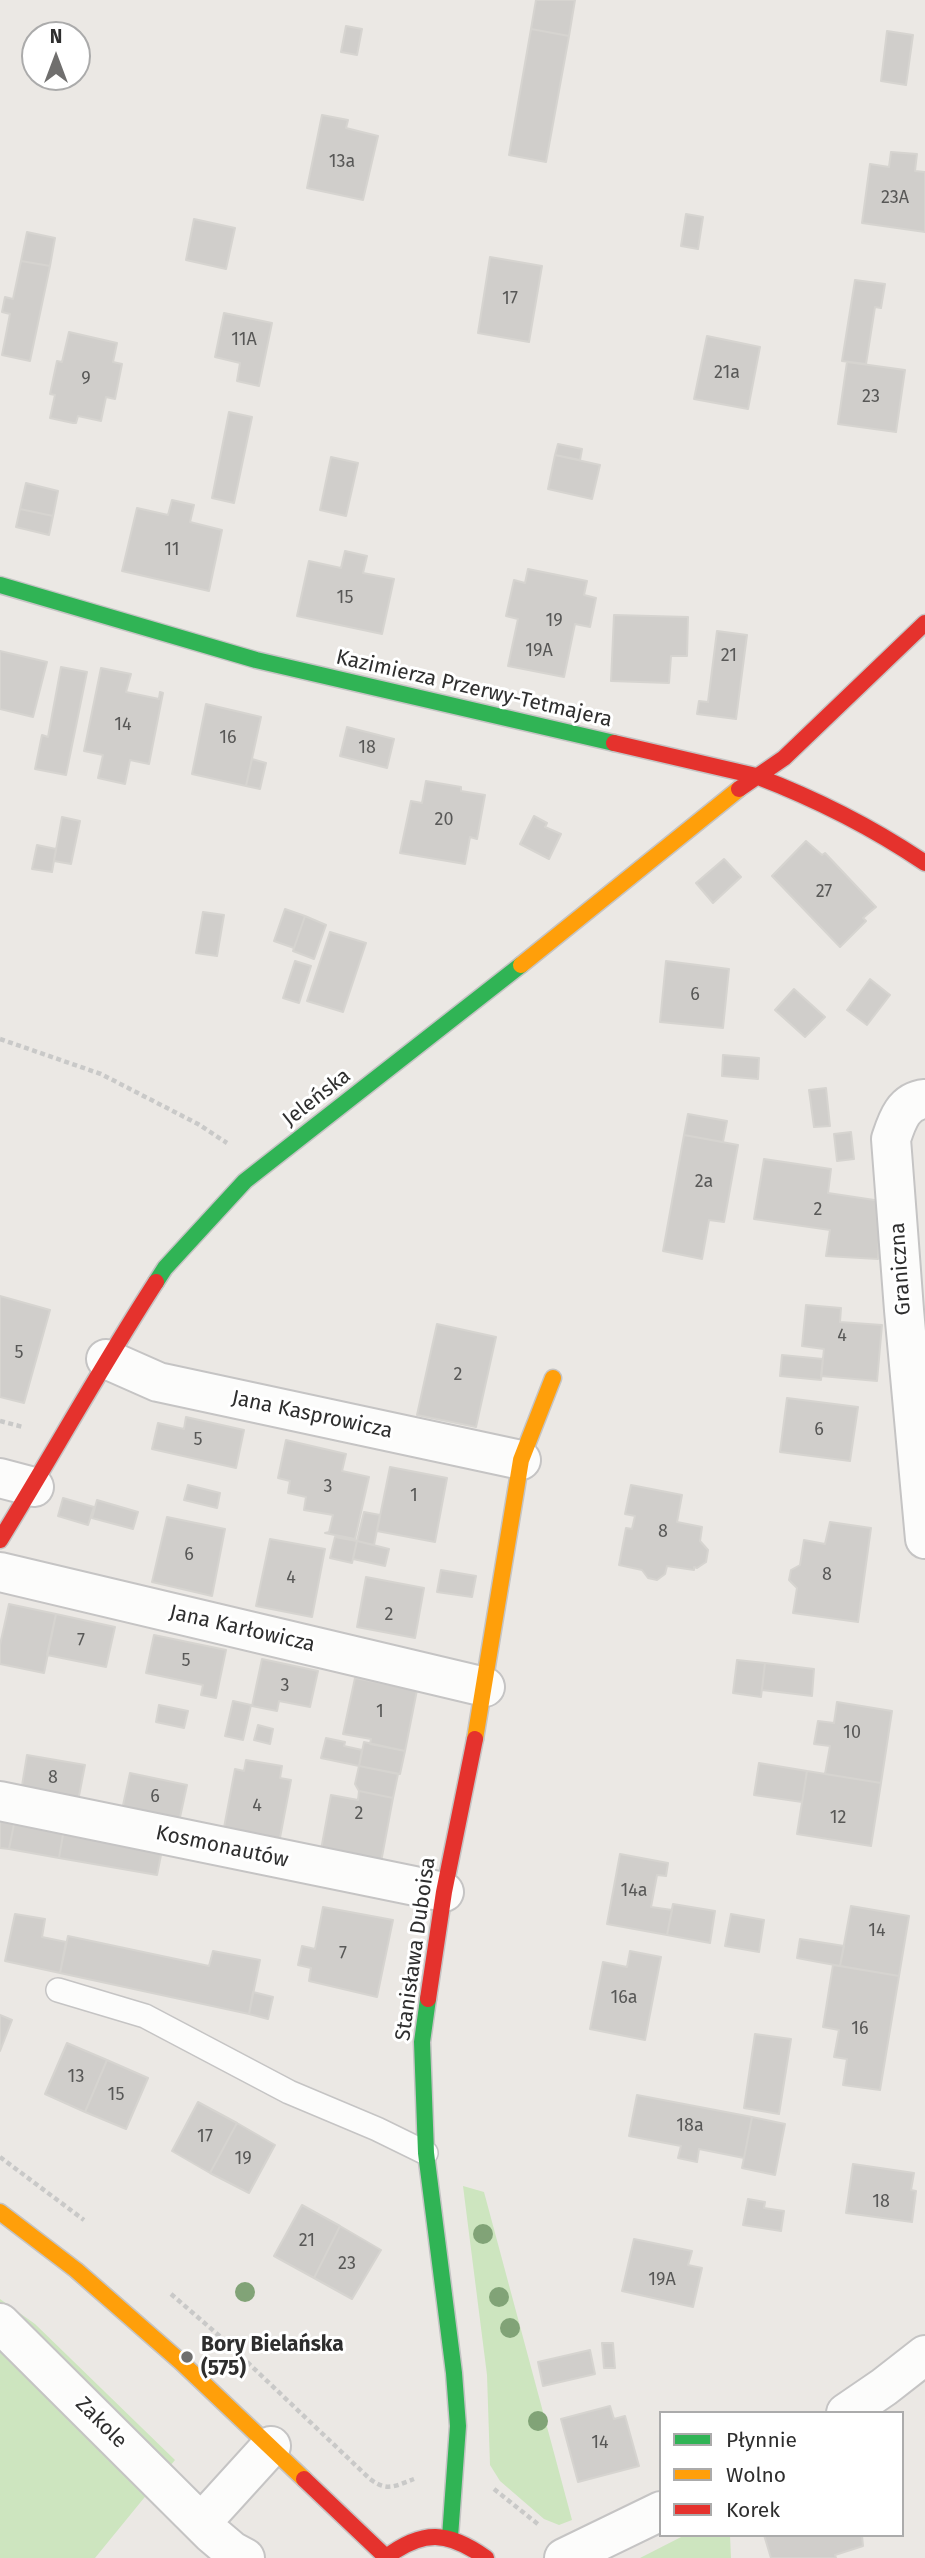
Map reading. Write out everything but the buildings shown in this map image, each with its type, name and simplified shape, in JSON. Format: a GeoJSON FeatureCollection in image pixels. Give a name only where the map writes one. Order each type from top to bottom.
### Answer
{"type":"FeatureCollection","features":[{"type":"Feature","properties":{"kind":"street","name":"Kazimierza Przerwy-Tetmajera"},"geometry":{"type":"LineString","coordinates":[[0,585],[256,660],[756,776],[791,789],[885,835],[925,863]]}},
{"type":"Feature","properties":{"kind":"street","name":"Jeleńska"},"geometry":{"type":"LineString","coordinates":[[0,1540],[17,1483],[106,1359],[165,1268],[245,1181],[459,1015],[756,776],[783,758],[925,623]]}},
{"type":"Feature","properties":{"kind":"street","name":"Graniczna"},"geometry":{"type":"LineString","coordinates":[[925,1099],[916,1100],[898,1115],[891,1139],[925,1539]]}},
{"type":"Feature","properties":{"kind":"street","name":"Jana Kasprowicza"},"geometry":{"type":"LineString","coordinates":[[106,1359],[158,1382],[521,1460]]}},
{"type":"Feature","properties":{"kind":"street","name":"Stanisława Duboisa"},"geometry":{"type":"LineString","coordinates":[[450,2537],[457,2426],[454,2373],[426,2153],[422,2042],[444,1892],[485,1687],[521,1460],[553,1378]]}},
{"type":"Feature","properties":{"kind":"street","name":"Jana Karłowicza"},"geometry":{"type":"LineString","coordinates":[[0,1572],[485,1687]]}},
{"type":"Feature","properties":{"kind":"street","name":"Kosmonautów"},"geometry":{"type":"LineString","coordinates":[[0,1801],[444,1892]]}},
{"type":"Feature","properties":{"kind":"street"},"geometry":{"type":"LineString","coordinates":[[0,2212],[76,2270],[271,2446],[386,2557],[404,2543],[421,2537],[450,2537],[468,2544],[486,2558]]}},
{"type":"Feature","properties":{"kind":"street","name":"Zakole"},"geometry":{"type":"LineString","coordinates":[[0,2323],[201,2523],[232,2551],[245,2558]]}},
{"type":"Feature","properties":{"kind":"street"},"geometry":{"type":"LineString","coordinates":[[849,2411],[884,2388],[925,2355]]}},
{"type":"Feature","properties":{"kind":"street"},"geometry":{"type":"LineString","coordinates":[[201,2523],[271,2446]]}},
{"type":"Feature","properties":{"kind":"street"},"geometry":{"type":"LineString","coordinates":[[564,2558],[659,2512]]}},
{"type":"Feature","properties":{"kind":"lane"},"geometry":{"type":"LineString","coordinates":[[58,1990],[145,2016],[289,2092],[426,2153]]}},
{"type":"Feature","properties":{"kind":"path"},"geometry":{"type":"LineString","coordinates":[[0,1040],[101,1074],[198,1124],[262,1168]]}},
{"type":"Feature","properties":{"kind":"green space"},"geometry":{"type":"Polygon","coordinates":[[[463,2186],[484,2192],[572,2520],[559,2525],[544,2519],[500,2481],[490,2465],[487,2375],[463,2186]]]}},
{"type":"Feature","properties":{"kind":"green space"},"geometry":{"type":"Polygon","coordinates":[[[0,2299],[35,2324],[175,2460],[95,2558],[0,2558],[0,2299]]]}},
{"type":"Feature","properties":{"kind":"green space"},"geometry":{"type":"Polygon","coordinates":[[[681,2537],[730,2537],[731,2558],[640,2558],[681,2537]]]}},
{"type":"Feature","properties":{"kind":"traffic: fast"},"geometry":{"type":"LineString","coordinates":[[0,585],[256,660],[614,743]]}},
{"type":"Feature","properties":{"kind":"traffic: fast"},"geometry":{"type":"LineString","coordinates":[[156,1282],[165,1268],[245,1181],[521,965]]}},
{"type":"Feature","properties":{"kind":"traffic: fast"},"geometry":{"type":"LineString","coordinates":[[428,1999],[422,2042],[426,2153],[454,2373],[458,2426],[450,2537]]}},
{"type":"Feature","properties":{"kind":"traffic: slow"},"geometry":{"type":"LineString","coordinates":[[521,965],[739,789]]}},
{"type":"Feature","properties":{"kind":"traffic: slow"},"geometry":{"type":"LineString","coordinates":[[475,1739],[521,1460],[553,1378]]}},
{"type":"Feature","properties":{"kind":"traffic: slow"},"geometry":{"type":"LineString","coordinates":[[0,2212],[76,2270],[181,2362],[304,2479]]}},
{"type":"Feature","properties":{"kind":"traffic: jam"},"geometry":{"type":"LineString","coordinates":[[739,789],[784,758],[925,623]]}},
{"type":"Feature","properties":{"kind":"traffic: jam"},"geometry":{"type":"LineString","coordinates":[[614,743],[756,776],[843,815],[885,837],[925,863]]}},
{"type":"Feature","properties":{"kind":"traffic: jam"},"geometry":{"type":"LineString","coordinates":[[0,1540],[156,1282]]}},
{"type":"Feature","properties":{"kind":"traffic: jam"},"geometry":{"type":"LineString","coordinates":[[428,1999],[444,1892],[475,1739]]}},
{"type":"Feature","properties":{"kind":"traffic: jam"},"geometry":{"type":"LineString","coordinates":[[304,2479],[386,2557]]}},
{"type":"Feature","properties":{"kind":"traffic: jam"},"geometry":{"type":"LineString","coordinates":[[385,2558],[411,2542],[436,2537],[460,2543],[486,2558]]}},
{"type":"Feature","properties":{"kind":"place","name":"Bory Bielańska (575)"},"geometry":{"type":"Point","coordinates":[187,2357]}}]}
